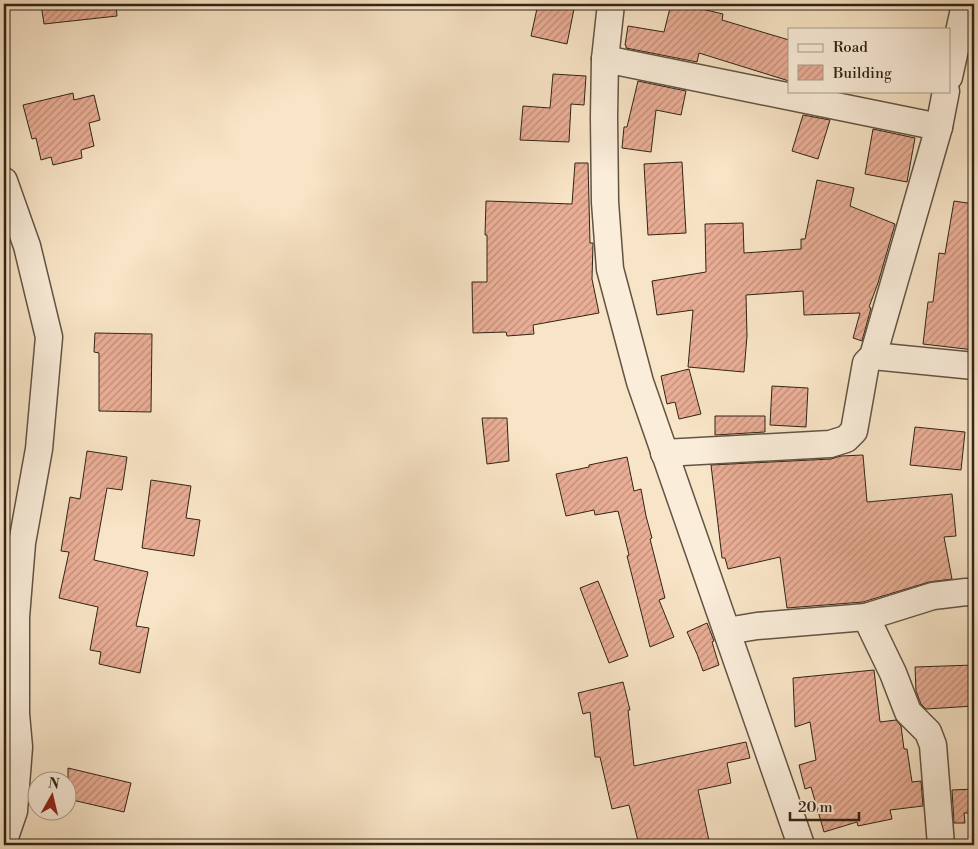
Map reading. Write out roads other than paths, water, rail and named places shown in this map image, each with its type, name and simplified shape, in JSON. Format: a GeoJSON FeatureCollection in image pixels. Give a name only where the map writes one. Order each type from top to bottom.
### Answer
{"type":"FeatureCollection","features":[{"type":"Feature","properties":{"kind":"street"},"geometry":{"type":"LineString","coordinates":[[611,4],[605,60],[604,117],[605,202],[610,269],[640,382],[801,845]]}},
{"type":"Feature","properties":{"kind":"street"},"geometry":{"type":"LineString","coordinates":[[950,72],[964,9],[969,4]]}},
{"type":"Feature","properties":{"kind":"street"},"geometry":{"type":"LineString","coordinates":[[605,60],[939,127]]}},
{"type":"Feature","properties":{"kind":"street"},"geometry":{"type":"LineString","coordinates":[[664,453],[830,444],[846,439],[854,431],[866,363],[874,356],[939,127],[946,92]]}},
{"type":"Feature","properties":{"kind":"street"},"geometry":{"type":"LineString","coordinates":[[4,181],[27,246],[49,337],[39,449],[22,543],[16,617],[16,714],[19,747],[14,811],[4,840]]}},
{"type":"Feature","properties":{"kind":"street"},"geometry":{"type":"LineString","coordinates":[[874,356],[974,366]]}},
{"type":"Feature","properties":{"kind":"street"},"geometry":{"type":"LineString","coordinates":[[727,631],[757,626],[866,617],[933,596],[966,592],[974,593]]}},
{"type":"Feature","properties":{"kind":"street"},"geometry":{"type":"LineString","coordinates":[[866,617],[893,673],[908,712],[928,732],[933,745],[941,845]]}}]}
